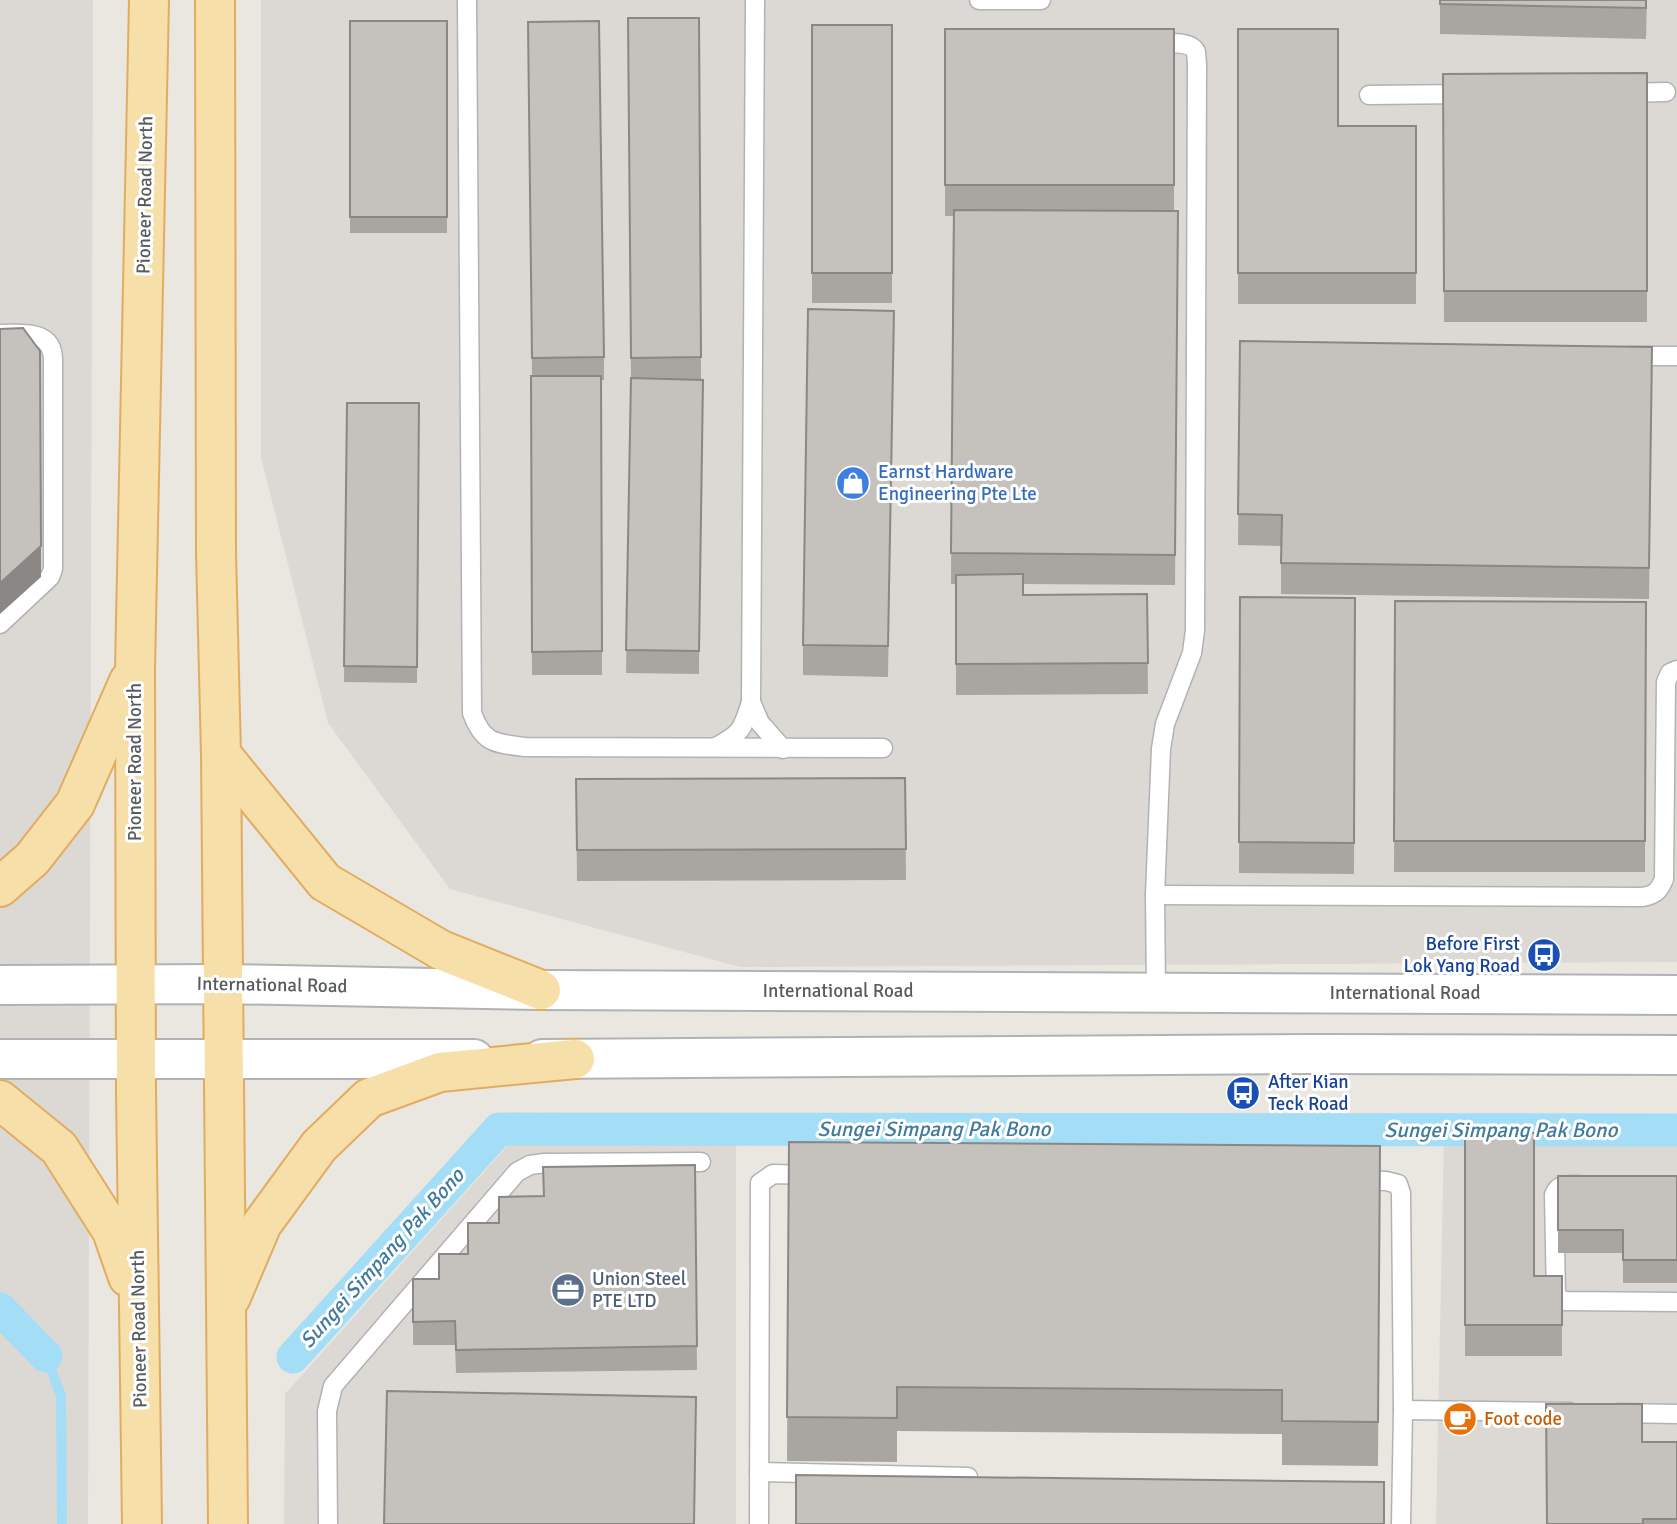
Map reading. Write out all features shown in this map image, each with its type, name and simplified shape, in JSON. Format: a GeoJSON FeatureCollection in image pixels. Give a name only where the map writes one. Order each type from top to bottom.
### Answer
{"type":"FeatureCollection","features":[{"type":"Feature","properties":{"kind":"main road","name":"Pioneer Road North"},"geometry":{"type":"LineString","coordinates":[[142,1524],[135,985],[135,669],[149,0]]}},
{"type":"Feature","properties":{"kind":"main road"},"geometry":{"type":"LineString","coordinates":[[215,0],[216,554],[221,754],[228,1524]]}},
{"type":"Feature","properties":{"kind":"main road"},"geometry":{"type":"LineString","coordinates":[[0,887],[32,859],[75,804],[135,669]]}},
{"type":"Feature","properties":{"kind":"main road"},"geometry":{"type":"LineString","coordinates":[[221,754],[326,883],[441,950],[541,990]]}},
{"type":"Feature","properties":{"kind":"main road","name":"International Road"},"geometry":{"type":"LineString","coordinates":[[0,985],[223,984],[541,990],[1677,995]]}},
{"type":"Feature","properties":{"kind":"main road"},"geometry":{"type":"LineString","coordinates":[[0,1059],[1677,1055]]}},
{"type":"Feature","properties":{"kind":"main road"},"geometry":{"type":"LineString","coordinates":[[225,1311],[262,1224],[319,1146],[369,1098],[440,1072],[575,1059]]}},
{"type":"Feature","properties":{"kind":"main road"},"geometry":{"type":"LineString","coordinates":[[0,1100],[59,1148],[112,1231],[138,1305]]}},
{"type":"Feature","properties":{"kind":"lane"},"geometry":{"type":"LineString","coordinates":[[467,0],[472,713],[479,732],[496,743],[510,745],[713,749],[883,748]]}},
{"type":"Feature","properties":{"kind":"lane"},"geometry":{"type":"LineString","coordinates":[[713,749],[742,730],[751,702],[755,0]]}},
{"type":"Feature","properties":{"kind":"lane"},"geometry":{"type":"LineString","coordinates":[[979,0],[1041,0]]}},
{"type":"Feature","properties":{"kind":"lane"},"geometry":{"type":"LineString","coordinates":[[1131,44],[1184,44],[1196,52],[1197,64],[1195,630],[1192,653],[1165,724],[1161,749],[1155,895],[1156,992]]}},
{"type":"Feature","properties":{"kind":"lane"},"geometry":{"type":"LineString","coordinates":[[1612,93],[1666,92]]}},
{"type":"Feature","properties":{"kind":"lane"},"geometry":{"type":"LineString","coordinates":[[1369,95],[1477,94]]}},
{"type":"Feature","properties":{"kind":"lane"},"geometry":{"type":"LineString","coordinates":[[0,334],[34,334],[44,338],[53,351],[53,569],[50,577],[0,624]]}},
{"type":"Feature","properties":{"kind":"lane"},"geometry":{"type":"LineString","coordinates":[[1609,356],[1677,356]]}},
{"type":"Feature","properties":{"kind":"lane"},"geometry":{"type":"LineString","coordinates":[[1155,895],[1653,895],[1660,889],[1664,879],[1666,682],[1670,673],[1677,670]]}},
{"type":"Feature","properties":{"kind":"lane"},"geometry":{"type":"LineString","coordinates":[[751,702],[760,723],[783,749]]}},
{"type":"Feature","properties":{"kind":"lane"},"geometry":{"type":"LineString","coordinates":[[328,1524],[327,1411],[333,1386],[517,1172],[530,1165],[545,1163],[701,1162]]}},
{"type":"Feature","properties":{"kind":"lane"},"geometry":{"type":"LineString","coordinates":[[759,1524],[760,1183],[773,1174],[829,1175]]}},
{"type":"Feature","properties":{"kind":"lane"},"geometry":{"type":"LineString","coordinates":[[1344,1180],[1386,1181],[1398,1184],[1401,1194],[1403,1410],[1394,1486],[1401,1524]]}},
{"type":"Feature","properties":{"kind":"lane"},"geometry":{"type":"LineString","coordinates":[[1601,1184],[1563,1185],[1556,1190],[1556,1297],[1565,1301],[1677,1302]]}},
{"type":"Feature","properties":{"kind":"lane"},"geometry":{"type":"LineString","coordinates":[[1403,1410],[1677,1415]]}},
{"type":"Feature","properties":{"kind":"lane"},"geometry":{"type":"LineString","coordinates":[[759,1472],[982,1477]]}},
{"type":"Feature","properties":{"kind":"shaded area"},"geometry":{"type":"Polygon","coordinates":[[[0,0],[93,0],[88,1524],[0,1524],[0,0]]]}},
{"type":"Feature","properties":{"kind":"shaded area"},"geometry":{"type":"Polygon","coordinates":[[[261,0],[1677,0],[1677,962],[740,967],[450,889],[328,723],[261,457],[261,0]]]}},
{"type":"Feature","properties":{"kind":"shaded area"},"geometry":{"type":"Polygon","coordinates":[[[1677,1136],[1677,1524],[1436,1524],[1444,1138],[1677,1136]]]}},
{"type":"Feature","properties":{"kind":"shaded area"},"geometry":{"type":"Polygon","coordinates":[[[736,1144],[736,1524],[284,1524],[285,1394],[508,1145],[736,1144]]]}},
{"type":"Feature","properties":{"kind":"building"},"geometry":{"type":"Polygon","coordinates":[[[1440,0],[1646,0],[1646,8],[1440,4],[1440,0]]]}},
{"type":"Feature","properties":{"kind":"building"},"geometry":{"type":"Polygon","coordinates":[[[628,18],[699,18],[701,357],[631,358],[628,18]]]}},
{"type":"Feature","properties":{"kind":"building"},"geometry":{"type":"Polygon","coordinates":[[[350,21],[447,21],[447,217],[350,217],[350,21]]]}},
{"type":"Feature","properties":{"kind":"building"},"geometry":{"type":"Polygon","coordinates":[[[599,21],[604,357],[532,358],[528,22],[599,21]]]}},
{"type":"Feature","properties":{"kind":"building"},"geometry":{"type":"Polygon","coordinates":[[[812,25],[892,25],[892,273],[812,273],[812,25]]]}},
{"type":"Feature","properties":{"kind":"building"},"geometry":{"type":"Polygon","coordinates":[[[945,29],[1174,29],[1174,185],[945,185],[945,29]]]}},
{"type":"Feature","properties":{"kind":"building"},"geometry":{"type":"Polygon","coordinates":[[[1238,29],[1338,29],[1338,126],[1416,126],[1416,273],[1238,273],[1238,29]]]}},
{"type":"Feature","properties":{"kind":"building"},"geometry":{"type":"Polygon","coordinates":[[[1647,73],[1647,291],[1444,291],[1443,74],[1647,73]]]}},
{"type":"Feature","properties":{"kind":"building"},"geometry":{"type":"Polygon","coordinates":[[[954,210],[1178,211],[1175,555],[951,553],[954,210]]]}},
{"type":"Feature","properties":{"kind":"building"},"geometry":{"type":"Polygon","coordinates":[[[808,309],[894,311],[888,646],[803,645],[808,309]]]}},
{"type":"Feature","properties":{"kind":"building"},"geometry":{"type":"Polygon","coordinates":[[[23,328],[40,351],[41,546],[0,583],[0,329],[23,328]]]}},
{"type":"Feature","properties":{"kind":"building"},"geometry":{"type":"Polygon","coordinates":[[[1240,341],[1652,347],[1649,568],[1281,563],[1282,515],[1238,514],[1240,341]]]}},
{"type":"Feature","properties":{"kind":"building"},"geometry":{"type":"Polygon","coordinates":[[[531,376],[601,376],[602,651],[532,652],[531,376]]]}},
{"type":"Feature","properties":{"kind":"building"},"geometry":{"type":"Polygon","coordinates":[[[631,378],[703,380],[699,651],[626,650],[631,378]]]}},
{"type":"Feature","properties":{"kind":"building"},"geometry":{"type":"Polygon","coordinates":[[[347,403],[419,403],[417,667],[344,666],[347,403]]]}},
{"type":"Feature","properties":{"kind":"building"},"geometry":{"type":"Polygon","coordinates":[[[1023,574],[1023,595],[1147,594],[1148,663],[956,664],[956,575],[1023,574]]]}},
{"type":"Feature","properties":{"kind":"building"},"geometry":{"type":"Polygon","coordinates":[[[1240,597],[1355,598],[1354,843],[1239,842],[1240,597]]]}},
{"type":"Feature","properties":{"kind":"building"},"geometry":{"type":"Polygon","coordinates":[[[1395,601],[1646,602],[1645,841],[1394,841],[1395,601]]]}},
{"type":"Feature","properties":{"kind":"building"},"geometry":{"type":"Polygon","coordinates":[[[905,778],[906,849],[577,850],[576,779],[905,778]]]}},
{"type":"Feature","properties":{"kind":"building"},"geometry":{"type":"Polygon","coordinates":[[[1465,1133],[1534,1133],[1534,1276],[1562,1276],[1562,1325],[1465,1325],[1465,1133]]]}},
{"type":"Feature","properties":{"kind":"building"},"geometry":{"type":"Polygon","coordinates":[[[789,1142],[1380,1146],[1378,1422],[1282,1421],[1282,1390],[897,1387],[897,1418],[787,1417],[789,1142]]]}},
{"type":"Feature","properties":{"kind":"building","name":"Union Steel PTE LTD"},"geometry":{"type":"Polygon","coordinates":[[[695,1165],[697,1346],[456,1350],[455,1321],[413,1322],[413,1279],[439,1279],[439,1254],[468,1254],[468,1223],[499,1223],[499,1197],[544,1196],[543,1167],[695,1165]]]}},
{"type":"Feature","properties":{"kind":"building"},"geometry":{"type":"Polygon","coordinates":[[[1558,1176],[1677,1176],[1677,1260],[1623,1260],[1623,1230],[1558,1230],[1558,1176]]]}},
{"type":"Feature","properties":{"kind":"building"},"geometry":{"type":"Polygon","coordinates":[[[387,1391],[696,1397],[694,1524],[384,1524],[387,1391]]]}},
{"type":"Feature","properties":{"kind":"building"},"geometry":{"type":"Polygon","coordinates":[[[1546,1404],[1642,1404],[1642,1442],[1677,1442],[1677,1519],[1643,1519],[1643,1524],[1547,1524],[1546,1404]]]}},
{"type":"Feature","properties":{"kind":"building"},"geometry":{"type":"Polygon","coordinates":[[[796,1475],[1384,1482],[1384,1524],[796,1524],[796,1475]]]}},
{"type":"Feature","properties":{"kind":"waterway","name":"Sungei Simpang Pak Bono"},"geometry":{"type":"LineString","coordinates":[[293,1357],[499,1129],[1677,1130]]}},
{"type":"Feature","properties":{"kind":"waterway","name":"Sungei Simpang Pak Bono"},"geometry":{"type":"LineString","coordinates":[[0,1309],[46,1356]]}},
{"type":"Feature","properties":{"kind":"waterway"},"geometry":{"type":"LineString","coordinates":[[46,1356],[61,1396],[62,1524]]}},
{"type":"Feature","properties":{"kind":"place","name":"Earnst Hardware Engineering Pte Lte"},"geometry":{"type":"Point","coordinates":[853,483]}},
{"type":"Feature","properties":{"kind":"place","name":"Before First Lok Yang Road"},"geometry":{"type":"Point","coordinates":[1544,955]}},
{"type":"Feature","properties":{"kind":"place","name":"After Kian Teck Road"},"geometry":{"type":"Point","coordinates":[1243,1093]}},
{"type":"Feature","properties":{"kind":"place","name":"Union Steel PTE LTD"},"geometry":{"type":"Point","coordinates":[568,1290]}},
{"type":"Feature","properties":{"kind":"place","name":"Foot code"},"geometry":{"type":"Point","coordinates":[1460,1419]}}]}
